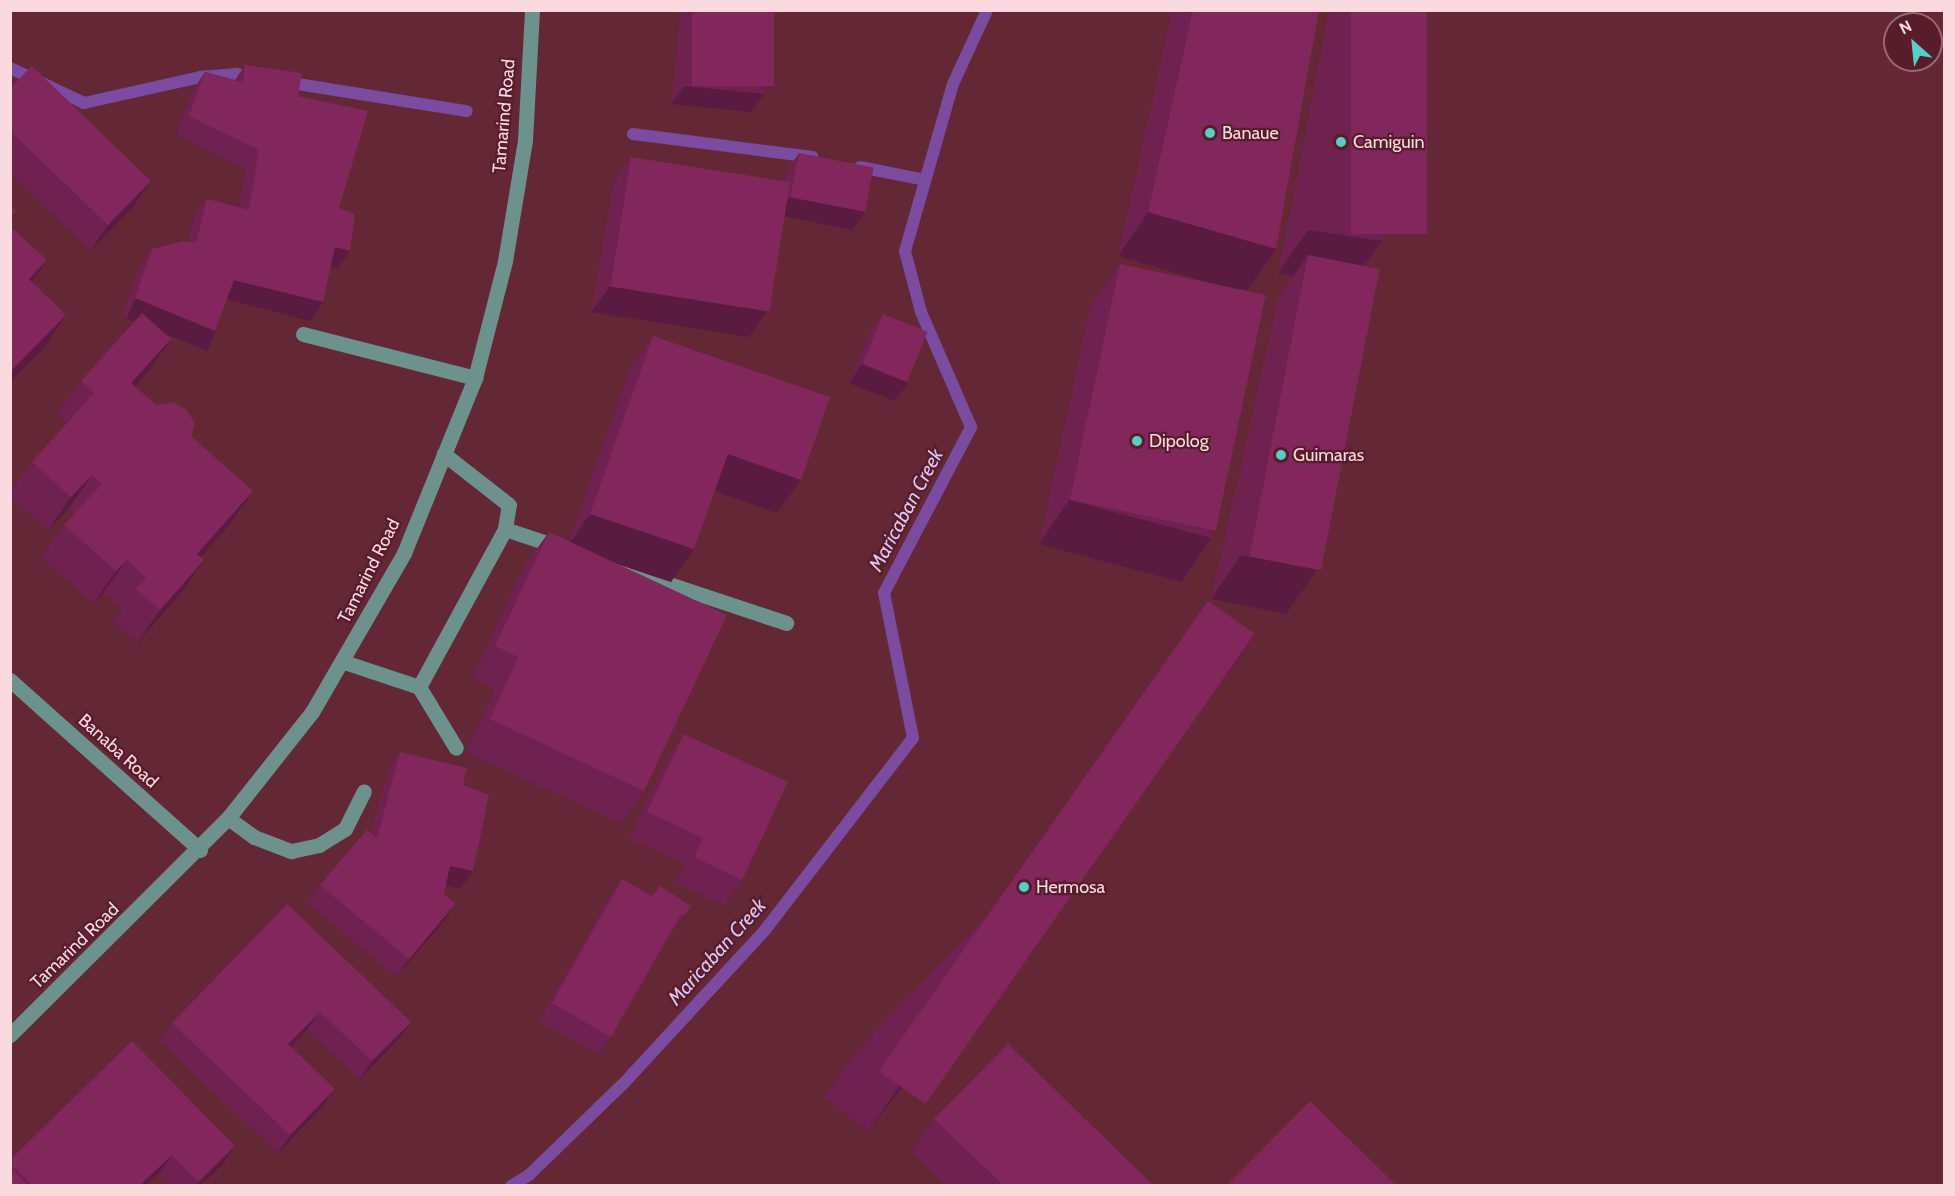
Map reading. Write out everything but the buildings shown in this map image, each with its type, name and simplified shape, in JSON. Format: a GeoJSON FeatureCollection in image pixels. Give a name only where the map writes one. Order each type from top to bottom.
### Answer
{"type":"FeatureCollection","features":[{"type":"Feature","properties":{"kind":"street","name":"Tamarind Road"},"geometry":{"type":"LineString","coordinates":[[10,1035],[200,850],[228,818],[312,712],[344,662],[404,553],[475,378],[505,261],[525,140],[532,10]]}},
{"type":"Feature","properties":{"kind":"street"},"geometry":{"type":"LineString","coordinates":[[303,334],[475,378]]}},
{"type":"Feature","properties":{"kind":"street"},"geometry":{"type":"LineString","coordinates":[[419,687],[505,529],[509,505],[444,454]]}},
{"type":"Feature","properties":{"kind":"street"},"geometry":{"type":"LineString","coordinates":[[505,529],[572,552]]}},
{"type":"Feature","properties":{"kind":"street"},"geometry":{"type":"LineString","coordinates":[[606,563],[786,623]]}},
{"type":"Feature","properties":{"kind":"street"},"geometry":{"type":"LineString","coordinates":[[344,662],[419,687],[456,748]]}},
{"type":"Feature","properties":{"kind":"street","name":"Banaba Road"},"geometry":{"type":"LineString","coordinates":[[10,680],[200,850]]}},
{"type":"Feature","properties":{"kind":"street"},"geometry":{"type":"LineString","coordinates":[[228,818],[254,837],[291,851],[319,845],[345,829],[364,791]]}},
{"type":"Feature","properties":{"kind":"waterway","name":"Maricaban Creek"},"geometry":{"type":"LineString","coordinates":[[511,1186],[529,1175],[624,1083],[765,930],[913,738],[884,593],[971,427],[921,312],[905,251],[953,84],[987,10]]}},
{"type":"Feature","properties":{"kind":"waterway"},"geometry":{"type":"LineString","coordinates":[[10,68],[84,103],[200,77],[236,74],[253,77]]}},
{"type":"Feature","properties":{"kind":"waterway"},"geometry":{"type":"LineString","coordinates":[[285,82],[467,111]]}},
{"type":"Feature","properties":{"kind":"waterway"},"geometry":{"type":"LineString","coordinates":[[633,134],[813,157]]}},
{"type":"Feature","properties":{"kind":"waterway"},"geometry":{"type":"LineString","coordinates":[[860,167],[925,180]]}},
{"type":"Feature","properties":{"kind":"place","name":"Banaue"},"geometry":{"type":"Point","coordinates":[1210,133]}},
{"type":"Feature","properties":{"kind":"place","name":"Camiguin"},"geometry":{"type":"Point","coordinates":[1341,142]}},
{"type":"Feature","properties":{"kind":"place","name":"Dipolog"},"geometry":{"type":"Point","coordinates":[1137,441]}},
{"type":"Feature","properties":{"kind":"place","name":"Guimaras"},"geometry":{"type":"Point","coordinates":[1281,455]}},
{"type":"Feature","properties":{"kind":"place","name":"Hermosa"},"geometry":{"type":"Point","coordinates":[1024,887]}}]}
